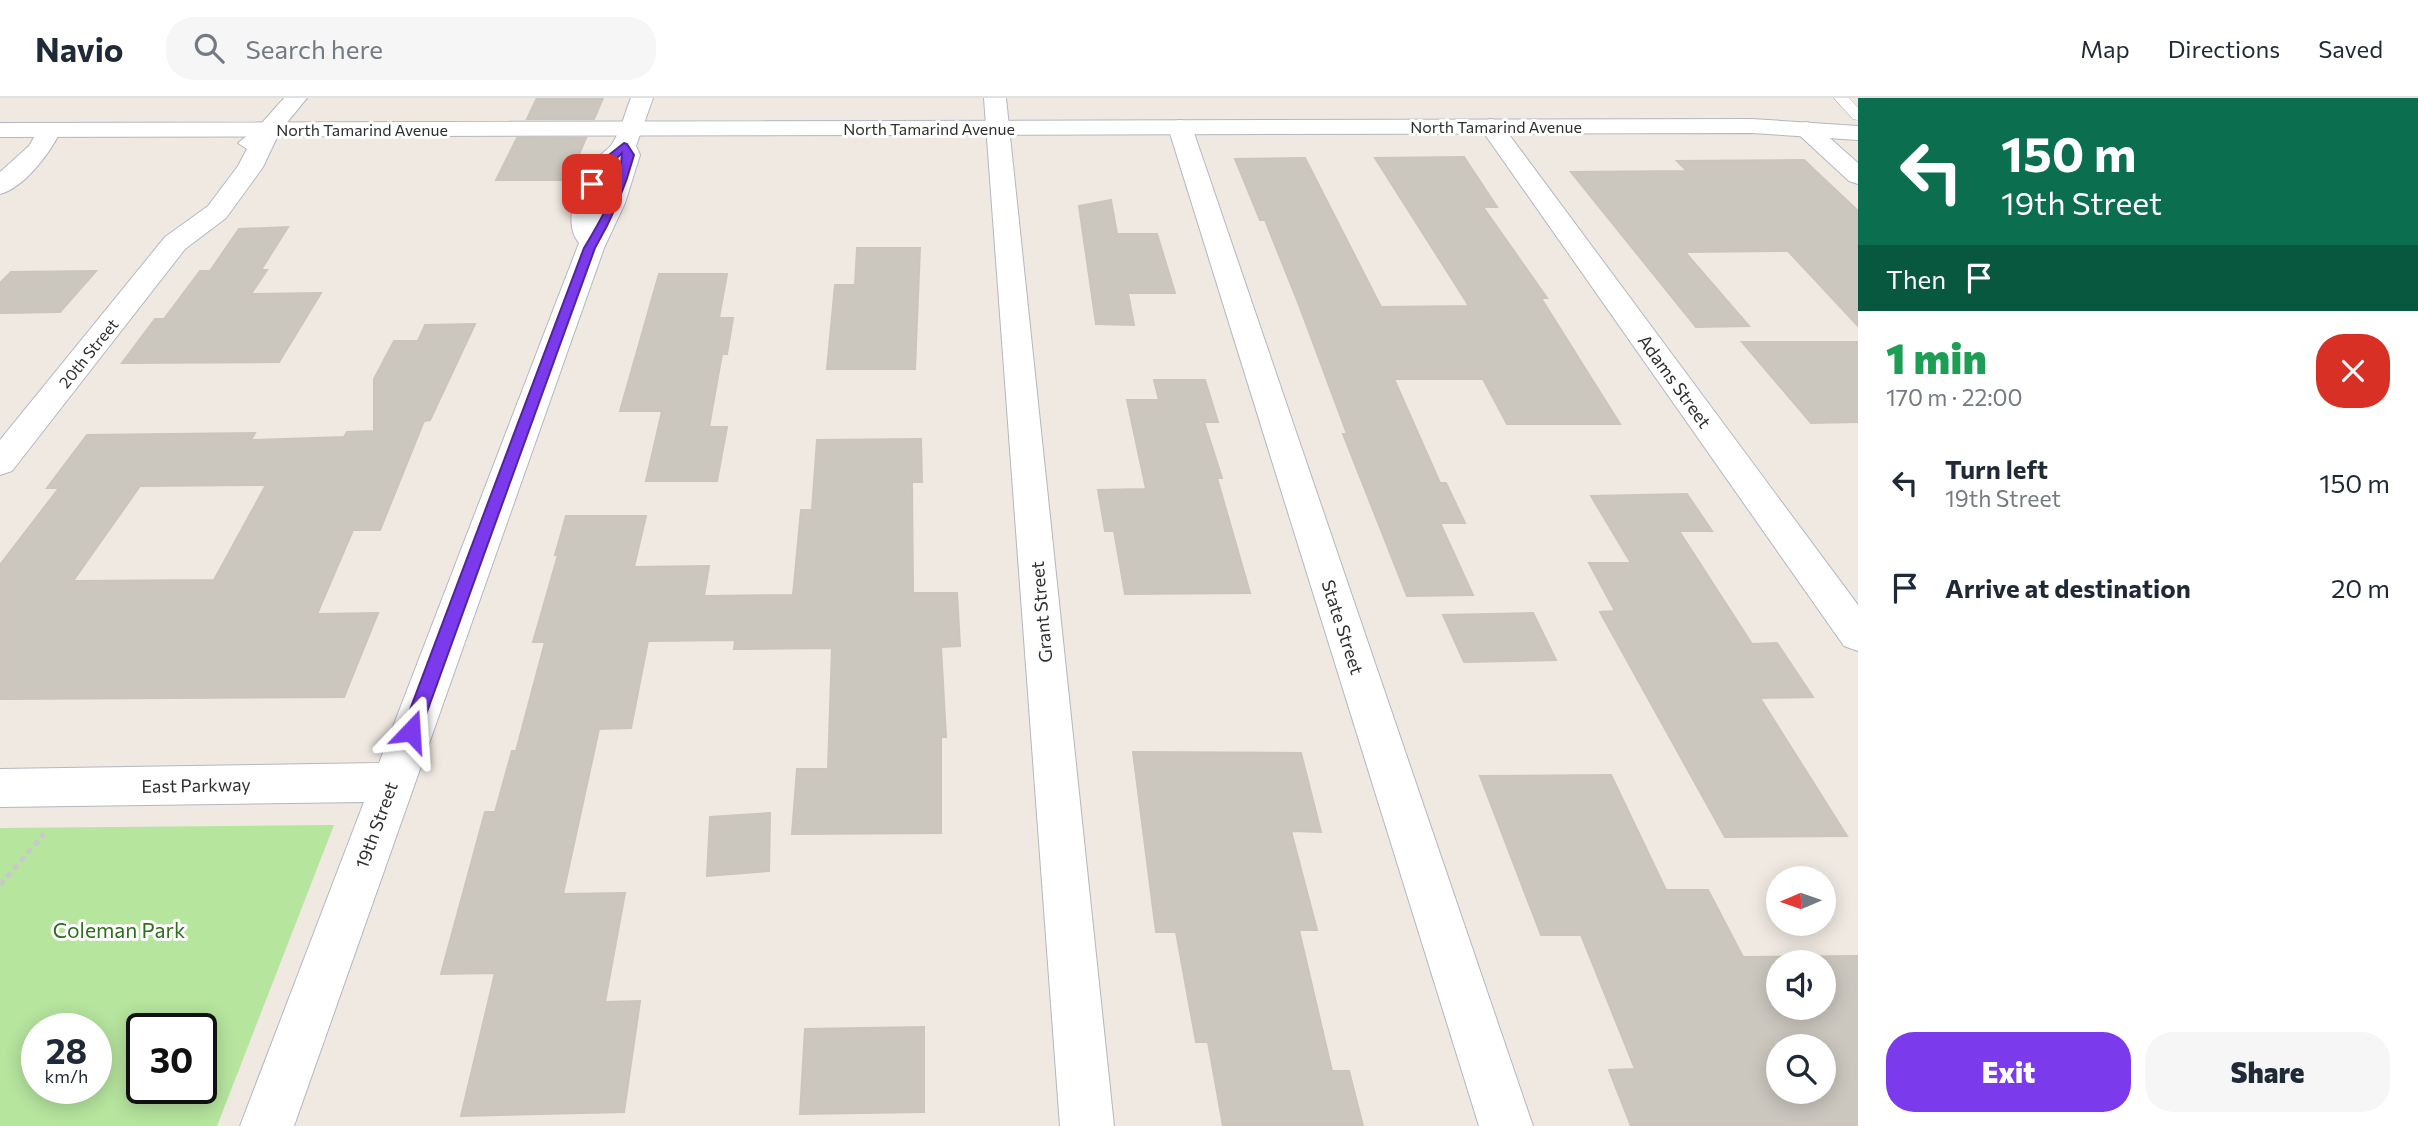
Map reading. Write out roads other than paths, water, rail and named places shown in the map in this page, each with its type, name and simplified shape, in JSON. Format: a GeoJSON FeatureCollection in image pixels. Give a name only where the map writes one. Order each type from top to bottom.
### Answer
{"type":"FeatureCollection","features":[{"type":"Feature","properties":{"kind":"street","name":"20th Street"},"geometry":{"type":"LineString","coordinates":[[0,463],[175,243],[217,212],[250,167],[269,129],[296,98]]}},
{"type":"Feature","properties":{"kind":"street","name":"19th Street"},"geometry":{"type":"LineString","coordinates":[[267,1126],[590,248],[609,216],[620,188],[628,155],[627,137],[642,98]]}},
{"type":"Feature","properties":{"kind":"street","name":"North Tamarind Avenue"},"geometry":{"type":"LineString","coordinates":[[0,130],[269,129],[627,137],[996,113],[1180,127],[1752,126],[1858,133]]}},
{"type":"Feature","properties":{"kind":"street","name":"Grant Street"},"geometry":{"type":"LineString","coordinates":[[996,113],[1087,1126]]}},
{"type":"Feature","properties":{"kind":"street","name":"State Street"},"geometry":{"type":"LineString","coordinates":[[1180,127],[1506,1126]]}},
{"type":"Feature","properties":{"kind":"street","name":"Adams Street"},"geometry":{"type":"LineString","coordinates":[[1491,127],[1858,635]]}},
{"type":"Feature","properties":{"kind":"street"},"geometry":{"type":"LineString","coordinates":[[1806,129],[1858,176]]}},
{"type":"Feature","properties":{"kind":"street"},"geometry":{"type":"LineString","coordinates":[[0,162],[49,130]]}},
{"type":"Feature","properties":{"kind":"street"},"geometry":{"type":"LineString","coordinates":[[0,186],[40,149],[49,130]]}},
{"type":"Feature","properties":{"kind":"street","name":"East Parkway"},"geometry":{"type":"LineString","coordinates":[[0,788],[392,782]]}},
{"type":"Feature","properties":{"kind":"lane"},"geometry":{"type":"LineString","coordinates":[[1841,98],[1858,116]]}},
{"type":"Feature","properties":{"kind":"park label","name":"Coleman Park"},"geometry":{"type":"Point","coordinates":[119,929]}}]}
